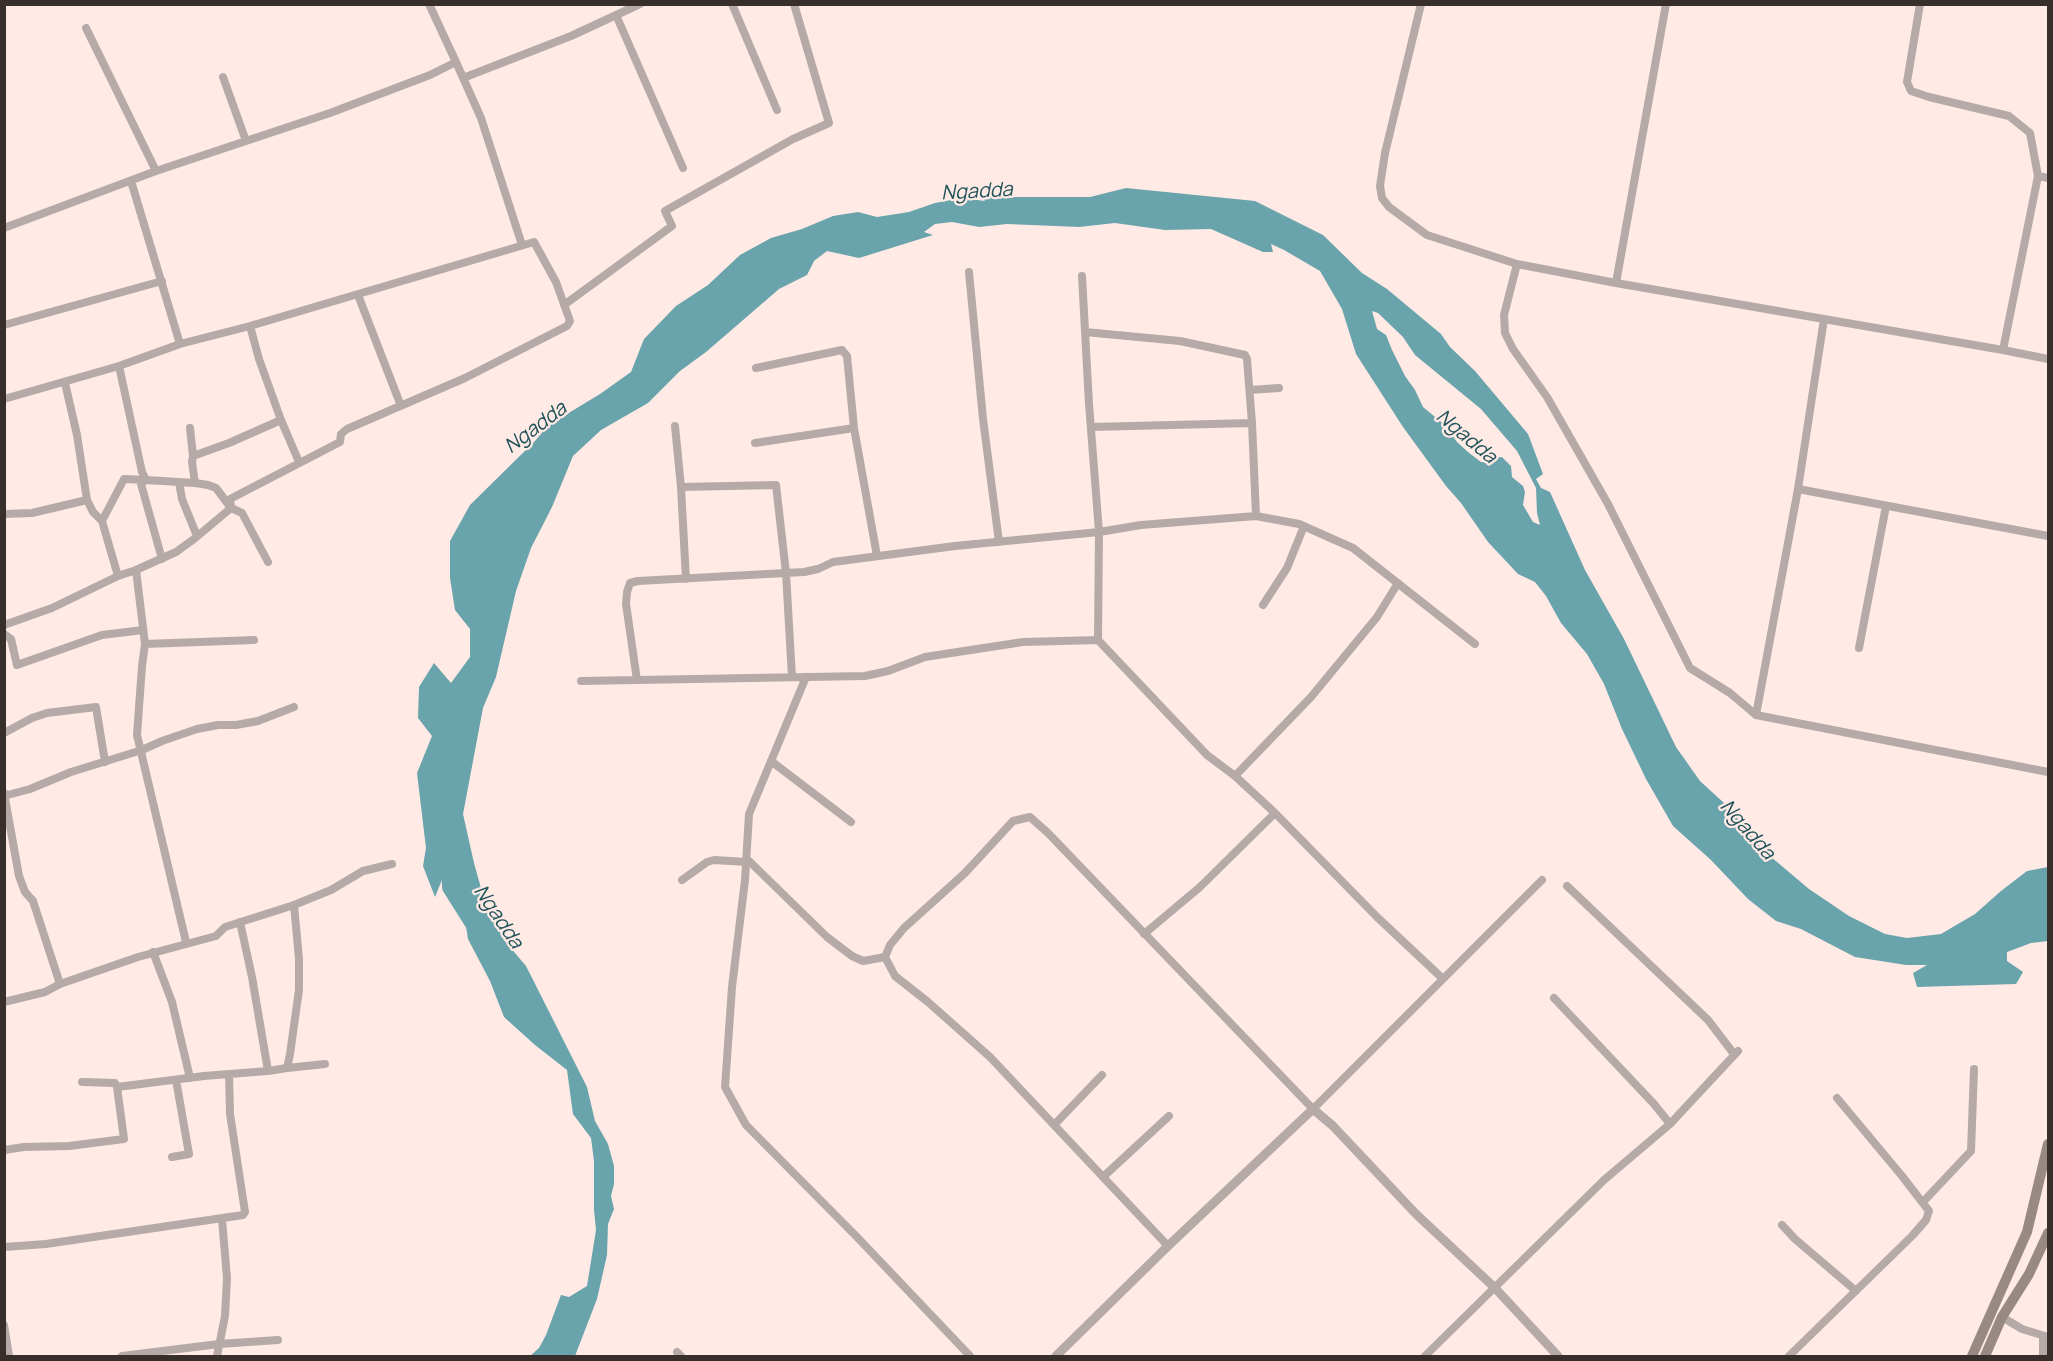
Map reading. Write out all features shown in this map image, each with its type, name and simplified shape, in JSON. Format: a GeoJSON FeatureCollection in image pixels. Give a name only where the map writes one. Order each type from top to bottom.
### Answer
{"type":"FeatureCollection","features":[{"type":"Feature","properties":{"kind":"main road"},"geometry":{"type":"LineString","coordinates":[[1972,1356],[2027,1232],[2049,1144]]}},
{"type":"Feature","properties":{"kind":"main road"},"geometry":{"type":"LineString","coordinates":[[1985,1356],[2002,1317],[2029,1274],[2049,1233]]}},
{"type":"Feature","properties":{"kind":"street"},"geometry":{"type":"LineString","coordinates":[[429,4],[481,118],[522,245]]}},
{"type":"Feature","properties":{"kind":"street"},"geometry":{"type":"LineString","coordinates":[[463,78],[571,36],[640,4]]}},
{"type":"Feature","properties":{"kind":"street"},"geometry":{"type":"LineString","coordinates":[[732,4],[777,110]]}},
{"type":"Feature","properties":{"kind":"street"},"geometry":{"type":"LineString","coordinates":[[564,305],[672,226],[666,211],[783,145],[829,123],[794,4]]}},
{"type":"Feature","properties":{"kind":"street"},"geometry":{"type":"LineString","coordinates":[[1421,4],[1384,153],[1380,186],[1382,198],[1389,207],[1427,235],[1517,264],[2049,359]]}},
{"type":"Feature","properties":{"kind":"street"},"geometry":{"type":"LineString","coordinates":[[1617,283],[1666,4]]}},
{"type":"Feature","properties":{"kind":"street"},"geometry":{"type":"LineString","coordinates":[[1920,4],[1907,81],[1911,91],[2009,116],[2030,133],[2038,176],[2003,350]]}},
{"type":"Feature","properties":{"kind":"street"},"geometry":{"type":"LineString","coordinates":[[616,15],[683,168]]}},
{"type":"Feature","properties":{"kind":"street"},"geometry":{"type":"LineString","coordinates":[[86,28],[156,171]]}},
{"type":"Feature","properties":{"kind":"street"},"geometry":{"type":"LineString","coordinates":[[4,228],[156,171],[330,113],[430,75],[456,62]]}},
{"type":"Feature","properties":{"kind":"street"},"geometry":{"type":"LineString","coordinates":[[223,77],[246,141]]}},
{"type":"Feature","properties":{"kind":"street"},"geometry":{"type":"LineString","coordinates":[[2038,176],[2049,178]]}},
{"type":"Feature","properties":{"kind":"street"},"geometry":{"type":"LineString","coordinates":[[131,181],[180,344]]}},
{"type":"Feature","properties":{"kind":"street"},"geometry":{"type":"LineString","coordinates":[[4,399],[65,383],[180,344],[358,295],[534,242],[555,282],[570,321],[567,326],[465,378],[353,426],[341,434],[340,442],[230,499],[231,508]]}},
{"type":"Feature","properties":{"kind":"street"},"geometry":{"type":"LineString","coordinates":[[1517,264],[1504,315],[1505,333],[1513,349],[1547,397],[1608,504],[1690,668],[1730,693],[1756,715],[2049,772]]}},
{"type":"Feature","properties":{"kind":"street"},"geometry":{"type":"LineString","coordinates":[[969,272],[983,419],[999,542]]}},
{"type":"Feature","properties":{"kind":"street"},"geometry":{"type":"LineString","coordinates":[[1082,276],[1099,532],[1098,640],[1207,755],[1235,776],[1275,813],[1377,917],[1442,978]]}},
{"type":"Feature","properties":{"kind":"street"},"geometry":{"type":"LineString","coordinates":[[4,326],[162,281]]}},
{"type":"Feature","properties":{"kind":"street"},"geometry":{"type":"LineString","coordinates":[[358,295],[401,406]]}},
{"type":"Feature","properties":{"kind":"street"},"geometry":{"type":"LineString","coordinates":[[1756,715],[1798,489],[1824,319]]}},
{"type":"Feature","properties":{"kind":"street"},"geometry":{"type":"LineString","coordinates":[[250,326],[280,420],[300,462]]}},
{"type":"Feature","properties":{"kind":"street"},"geometry":{"type":"LineString","coordinates":[[1085,333],[1180,341],[1240,353],[1247,359],[1256,516]]}},
{"type":"Feature","properties":{"kind":"street"},"geometry":{"type":"LineString","coordinates":[[756,368],[842,350],[847,356],[854,428],[877,556]]}},
{"type":"Feature","properties":{"kind":"street"},"geometry":{"type":"LineString","coordinates":[[119,366],[142,472],[146,480]]}},
{"type":"Feature","properties":{"kind":"street"},"geometry":{"type":"LineString","coordinates":[[65,383],[77,435],[87,500],[93,512],[102,521],[117,576]]}},
{"type":"Feature","properties":{"kind":"street"},"geometry":{"type":"LineString","coordinates":[[1250,390],[1279,388]]}},
{"type":"Feature","properties":{"kind":"street"},"geometry":{"type":"LineString","coordinates":[[193,456],[280,420]]}},
{"type":"Feature","properties":{"kind":"street"},"geometry":{"type":"LineString","coordinates":[[1091,427],[1252,423]]}},
{"type":"Feature","properties":{"kind":"street"},"geometry":{"type":"LineString","coordinates":[[675,426],[686,579]]}},
{"type":"Feature","properties":{"kind":"street"},"geometry":{"type":"LineString","coordinates":[[190,428],[195,483]]}},
{"type":"Feature","properties":{"kind":"street"},"geometry":{"type":"LineString","coordinates":[[755,443],[854,428]]}},
{"type":"Feature","properties":{"kind":"street"},"geometry":{"type":"LineString","coordinates":[[102,521],[124,479],[208,484],[216,488],[231,508],[242,513],[268,562]]}},
{"type":"Feature","properties":{"kind":"street"},"geometry":{"type":"LineString","coordinates":[[146,480],[141,484],[162,559]]}},
{"type":"Feature","properties":{"kind":"street"},"geometry":{"type":"LineString","coordinates":[[178,482],[182,499],[197,536]]}},
{"type":"Feature","properties":{"kind":"street"},"geometry":{"type":"LineString","coordinates":[[681,487],[776,484],[786,573],[792,677]]}},
{"type":"Feature","properties":{"kind":"street"},"geometry":{"type":"LineString","coordinates":[[1798,489],[2049,536]]}},
{"type":"Feature","properties":{"kind":"street"},"geometry":{"type":"LineString","coordinates":[[4,514],[32,513],[87,500]]}},
{"type":"Feature","properties":{"kind":"street"},"geometry":{"type":"LineString","coordinates":[[1860,648],[1886,506]]}},
{"type":"Feature","properties":{"kind":"street"},"geometry":{"type":"LineString","coordinates":[[4,625],[52,608],[117,576],[176,552],[231,508]]}},
{"type":"Feature","properties":{"kind":"street"},"geometry":{"type":"LineString","coordinates":[[637,680],[626,604],[630,584],[638,581],[804,572],[833,562],[877,556],[1099,532],[1141,525],[1256,516],[1304,526],[1353,548],[1475,644]]}},
{"type":"Feature","properties":{"kind":"street"},"geometry":{"type":"LineString","coordinates":[[1263,605],[1287,568],[1304,526]]}},
{"type":"Feature","properties":{"kind":"street"},"geometry":{"type":"LineString","coordinates":[[136,570],[146,644],[137,735],[186,942]]}},
{"type":"Feature","properties":{"kind":"street"},"geometry":{"type":"LineString","coordinates":[[1235,776],[1311,696],[1377,616],[1398,583]]}},
{"type":"Feature","properties":{"kind":"street"},"geometry":{"type":"LineString","coordinates":[[4,634],[11,639],[18,665],[102,635],[143,630]]}},
{"type":"Feature","properties":{"kind":"street"},"geometry":{"type":"LineString","coordinates":[[146,644],[254,640]]}},
{"type":"Feature","properties":{"kind":"street"},"geometry":{"type":"LineString","coordinates":[[581,681],[865,676],[888,671],[925,657],[1023,642],[1098,640]]}},
{"type":"Feature","properties":{"kind":"street"},"geometry":{"type":"LineString","coordinates":[[806,677],[749,814],[747,861],[732,987],[725,1087],[746,1125],[970,1356]]}},
{"type":"Feature","properties":{"kind":"street"},"geometry":{"type":"LineString","coordinates":[[4,733],[32,718],[96,707],[105,762]]}},
{"type":"Feature","properties":{"kind":"street"},"geometry":{"type":"LineString","coordinates":[[60,984],[33,901],[25,892],[19,876],[5,795],[30,789],[70,772],[142,750],[197,729],[258,721],[294,707]]}},
{"type":"Feature","properties":{"kind":"street"},"geometry":{"type":"LineString","coordinates":[[771,762],[851,822]]}},
{"type":"Feature","properties":{"kind":"street"},"geometry":{"type":"LineString","coordinates":[[1144,934],[1200,887],[1275,813]]}},
{"type":"Feature","properties":{"kind":"street"},"geometry":{"type":"LineString","coordinates":[[885,957],[890,945],[904,928],[965,873],[1013,821],[1030,817],[1048,832],[1312,1109],[1333,1126],[1416,1214],[1495,1288],[1558,1356]]}},
{"type":"Feature","properties":{"kind":"street"},"geometry":{"type":"LineString","coordinates":[[682,880],[707,862],[714,860],[747,861],[826,938],[863,961],[885,957]]}},
{"type":"Feature","properties":{"kind":"street"},"geometry":{"type":"LineString","coordinates":[[4,1002],[45,992],[60,984],[153,952],[216,936],[225,927],[294,905],[331,890],[363,871],[392,864]]}},
{"type":"Feature","properties":{"kind":"street"},"geometry":{"type":"LineString","coordinates":[[1056,1356],[1312,1109],[1542,880]]}},
{"type":"Feature","properties":{"kind":"street"},"geometry":{"type":"LineString","coordinates":[[1425,1356],[1604,1180],[1670,1124],[1736,1052],[1708,1020],[1568,886]]}},
{"type":"Feature","properties":{"kind":"street"},"geometry":{"type":"LineString","coordinates":[[288,1068],[299,990],[299,959],[294,905]]}},
{"type":"Feature","properties":{"kind":"street"},"geometry":{"type":"LineString","coordinates":[[240,922],[268,1071]]}},
{"type":"Feature","properties":{"kind":"street"},"geometry":{"type":"LineString","coordinates":[[153,952],[172,1002],[189,1078]]}},
{"type":"Feature","properties":{"kind":"street"},"geometry":{"type":"LineString","coordinates":[[885,957],[895,976],[990,1057],[1168,1246]]}},
{"type":"Feature","properties":{"kind":"street"},"geometry":{"type":"LineString","coordinates":[[1554,998],[1670,1124]]}},
{"type":"Feature","properties":{"kind":"street"},"geometry":{"type":"LineString","coordinates":[[117,1087],[325,1064]]}},
{"type":"Feature","properties":{"kind":"street"},"geometry":{"type":"LineString","coordinates":[[1923,1202],[1971,1152],[1974,1069]]}},
{"type":"Feature","properties":{"kind":"street"},"geometry":{"type":"LineString","coordinates":[[4,1247],[46,1244],[243,1215],[245,1212],[230,1113],[229,1074]]}},
{"type":"Feature","properties":{"kind":"street"},"geometry":{"type":"LineString","coordinates":[[1054,1125],[1102,1075]]}},
{"type":"Feature","properties":{"kind":"street"},"geometry":{"type":"LineString","coordinates":[[172,1157],[189,1154],[176,1080]]}},
{"type":"Feature","properties":{"kind":"street"},"geometry":{"type":"LineString","coordinates":[[4,1150],[69,1146],[124,1139],[115,1083],[82,1082]]}},
{"type":"Feature","properties":{"kind":"street"},"geometry":{"type":"LineString","coordinates":[[1789,1356],[1926,1220],[1929,1211],[1837,1098]]}},
{"type":"Feature","properties":{"kind":"street"},"geometry":{"type":"LineString","coordinates":[[1103,1177],[1169,1116]]}},
{"type":"Feature","properties":{"kind":"street"},"geometry":{"type":"LineString","coordinates":[[217,1356],[225,1316],[227,1278],[222,1219]]}},
{"type":"Feature","properties":{"kind":"street"},"geometry":{"type":"LineString","coordinates":[[1782,1225],[1857,1291]]}},
{"type":"Feature","properties":{"kind":"street"},"geometry":{"type":"LineString","coordinates":[[2002,1317],[2022,1329],[2046,1337],[2043,1356]]}},
{"type":"Feature","properties":{"kind":"street"},"geometry":{"type":"LineString","coordinates":[[4,1326],[9,1356]]}},
{"type":"Feature","properties":{"kind":"street"},"geometry":{"type":"LineString","coordinates":[[122,1356],[219,1344],[278,1340]]}},
{"type":"Feature","properties":{"kind":"water"},"geometry":{"type":"Polygon","coordinates":[[[1126,188],[1255,201],[1323,235],[1362,273],[1387,289],[1441,334],[1528,434],[1543,474],[1536,479],[1541,488],[1550,492],[1585,570],[1624,639],[1676,747],[1700,781],[1735,813],[1741,825],[1764,851],[1809,889],[1849,916],[1885,934],[1907,938],[1941,934],[1975,914],[2027,871],[2048,867],[2048,941],[2031,943],[2007,952],[2007,961],[2023,972],[2016,984],[1917,987],[1913,973],[1927,965],[1906,965],[1855,957],[1801,929],[1776,921],[1748,899],[1711,860],[1673,826],[1646,779],[1604,684],[1587,654],[1561,623],[1535,582],[1518,574],[1488,542],[1403,427],[1356,354],[1342,309],[1320,271],[1284,250],[1271,244],[1273,252],[1263,252],[1211,229],[1165,230],[1115,223],[1079,227],[1007,224],[979,227],[952,222],[935,224],[924,232],[933,235],[859,258],[827,251],[814,261],[807,275],[779,289],[706,352],[680,371],[648,403],[601,430],[573,456],[552,507],[531,548],[516,591],[496,677],[483,708],[463,814],[486,906],[504,940],[526,966],[587,1087],[595,1121],[608,1144],[614,1166],[611,1196],[614,1209],[608,1224],[607,1255],[597,1299],[575,1356],[530,1356],[539,1348],[546,1335],[561,1295],[569,1297],[587,1286],[596,1230],[594,1161],[591,1138],[573,1114],[567,1070],[504,1017],[490,981],[468,939],[454,850],[435,897],[423,866],[426,848],[417,773],[432,736],[418,718],[419,687],[434,663],[451,683],[470,657],[470,629],[455,610],[450,578],[450,541],[470,505],[535,441],[555,417],[567,414],[631,372],[644,339],[676,306],[708,285],[740,255],[771,238],[802,229],[833,216],[858,212],[877,217],[909,212],[935,203],[962,198],[985,201],[982,197],[1090,197],[1126,188]],[[1372,311],[1377,329],[1386,335],[1405,376],[1423,407],[1446,426],[1457,442],[1481,462],[1489,462],[1493,458],[1502,457],[1511,466],[1512,477],[1523,486],[1525,492],[1523,505],[1533,522],[1540,525],[1536,488],[1517,451],[1481,409],[1415,355],[1403,337],[1378,313],[1372,311]]]}},
{"type":"Feature","properties":{"kind":"waterway","name":"Ngadda"},"geometry":{"type":"LineString","coordinates":[[449,834],[451,887],[475,925]]}}]}
